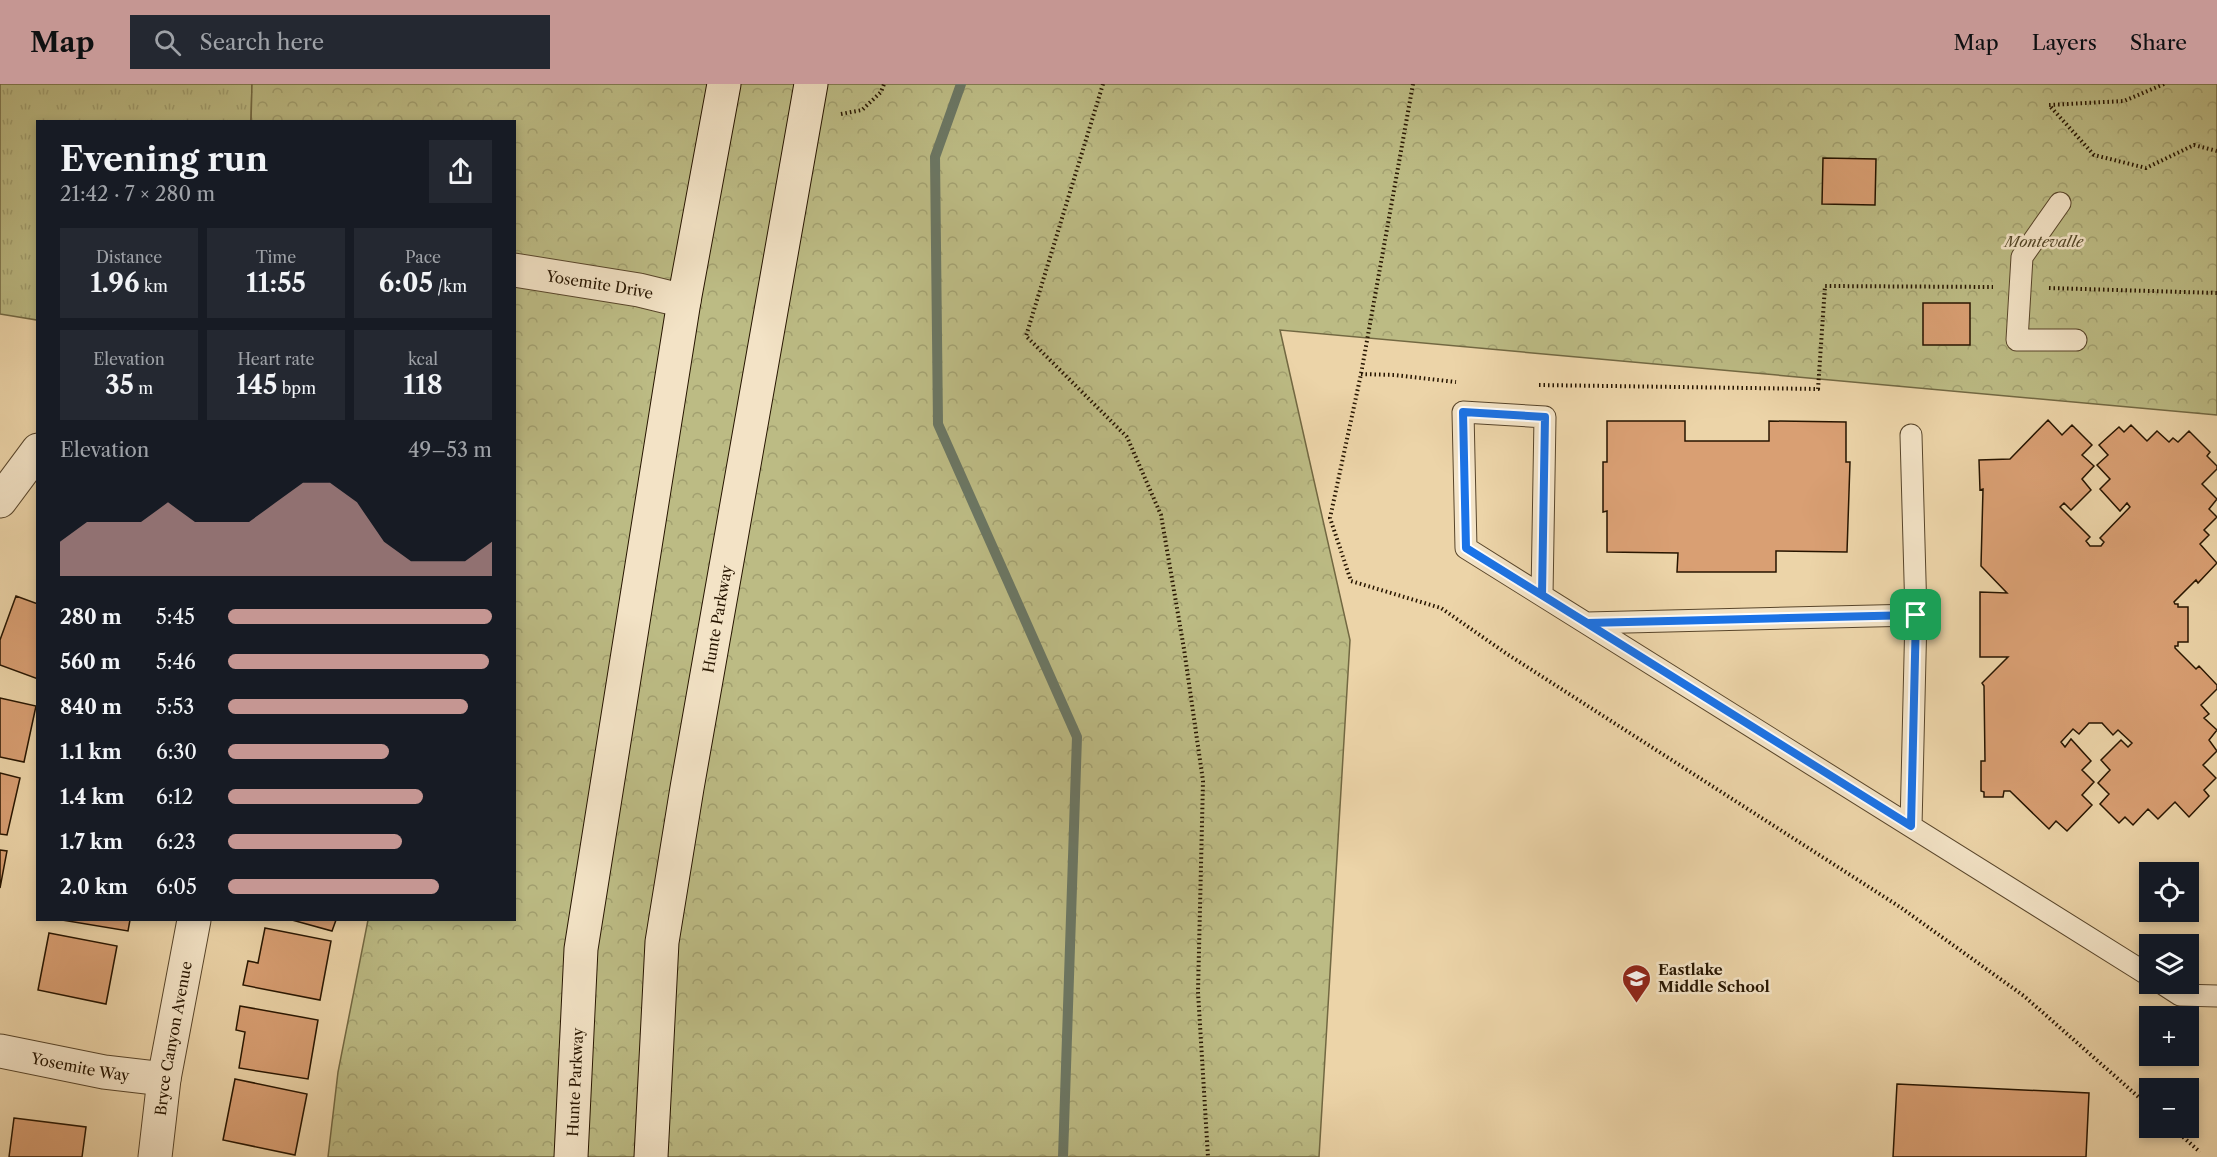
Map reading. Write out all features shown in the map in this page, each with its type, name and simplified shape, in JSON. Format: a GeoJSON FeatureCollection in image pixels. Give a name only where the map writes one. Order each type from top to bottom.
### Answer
{"type":"FeatureCollection","features":[{"type":"Feature","properties":{"kind":"main road","name":"Hunte Parkway"},"geometry":{"type":"LineString","coordinates":[[571,1157],[581,949],[684,301],[724,84]]}},
{"type":"Feature","properties":{"kind":"main road","name":"Hunte Parkway"},"geometry":{"type":"LineString","coordinates":[[651,1157],[662,942],[811,84]]}},
{"type":"Feature","properties":{"kind":"main road","name":"Yosemite Drive"},"geometry":{"type":"LineString","coordinates":[[516,270],[639,290],[684,301]]}},
{"type":"Feature","properties":{"kind":"main road"},"geometry":{"type":"LineString","coordinates":[[0,501],[36,453]]}},
{"type":"Feature","properties":{"kind":"main road","name":"Bryce Canyon Avenue"},"geometry":{"type":"LineString","coordinates":[[155,1157],[164,1079],[194,921]]}},
{"type":"Feature","properties":{"kind":"main road","name":"Yosemite Way"},"geometry":{"type":"LineString","coordinates":[[0,1051],[104,1072],[164,1079]]}},
{"type":"Feature","properties":{"kind":"lane"},"geometry":{"type":"LineString","coordinates":[[2060,203],[2022,257],[2017,340],[2076,340]]}},
{"type":"Feature","properties":{"kind":"lane"},"geometry":{"type":"LineString","coordinates":[[1542,595],[1545,417],[1463,412],[1466,548],[2139,969]]}},
{"type":"Feature","properties":{"kind":"lane"},"geometry":{"type":"LineString","coordinates":[[1911,435],[1916,615],[1911,826]]}},
{"type":"Feature","properties":{"kind":"lane"},"geometry":{"type":"LineString","coordinates":[[1587,623],[1916,615]]}},
{"type":"Feature","properties":{"kind":"lane"},"geometry":{"type":"LineString","coordinates":[[2178,994],[2217,996]]}},
{"type":"Feature","properties":{"kind":"path"},"geometry":{"type":"LineString","coordinates":[[806,119],[862,110],[881,92],[884,84]]}},
{"type":"Feature","properties":{"kind":"path"},"geometry":{"type":"LineString","coordinates":[[1103,84],[1026,336],[1127,437],[1161,515],[1184,649],[1203,781],[1198,992],[1208,1157]]}},
{"type":"Feature","properties":{"kind":"path"},"geometry":{"type":"LineString","coordinates":[[2164,84],[2124,101],[2049,105],[2094,154],[2146,168],[2194,145],[2217,150]]}},
{"type":"Feature","properties":{"kind":"path"},"geometry":{"type":"LineString","coordinates":[[1532,385],[1818,388],[1825,286],[2217,293]]}},
{"type":"Feature","properties":{"kind":"path"},"geometry":{"type":"LineString","coordinates":[[1361,375],[1394,375],[1461,383]]}},
{"type":"Feature","properties":{"kind":"path"},"geometry":{"type":"LineString","coordinates":[[2184,1138],[2200,1152]]}},
{"type":"Feature","properties":{"kind":"green space"},"geometry":{"type":"Polygon","coordinates":[[[0,84],[252,84],[251,120],[36,120],[36,320],[0,314],[0,84]]]}},
{"type":"Feature","properties":{"kind":"green space","name":"Montevalle"},"geometry":{"type":"Polygon","coordinates":[[[252,84],[2217,84],[2217,415],[1280,330],[1350,640],[1319,1157],[328,1157],[338,1072],[368,921],[516,921],[516,120],[251,120],[252,84]]]}},
{"type":"Feature","properties":{"kind":"building"},"geometry":{"type":"Polygon","coordinates":[[[1823,158],[1876,159],[1875,205],[1822,204],[1823,158]]]}},
{"type":"Feature","properties":{"kind":"building"},"geometry":{"type":"Polygon","coordinates":[[[1923,303],[1970,303],[1970,345],[1923,345],[1923,303]]]}},
{"type":"Feature","properties":{"kind":"building"},"geometry":{"type":"Polygon","coordinates":[[[2048,420],[2062,435],[2072,425],[2092,445],[2082,455],[2094,466],[2082,479],[2091,490],[2071,510],[2064,503],[2060,507],[2090,537],[2086,541],[2090,546],[2101,546],[2104,542],[2100,538],[2130,507],[2127,503],[2120,511],[2100,489],[2110,479],[2097,465],[2108,455],[2099,445],[2119,427],[2124,432],[2131,425],[2147,441],[2157,431],[2169,442],[2173,438],[2178,442],[2189,431],[2210,452],[2207,456],[2217,466],[2217,469],[2202,484],[2217,499],[2209,509],[2217,517],[2204,530],[2209,535],[2200,544],[2217,563],[2198,583],[2196,580],[2174,602],[2178,604],[2178,607],[2188,607],[2188,642],[2178,642],[2175,648],[2196,669],[2199,666],[2217,685],[2217,689],[2201,705],[2209,714],[2204,718],[2217,730],[2209,740],[2217,751],[2203,765],[2216,778],[2204,790],[2209,796],[2189,817],[2175,802],[2158,819],[2148,809],[2133,825],[2125,817],[2119,823],[2100,804],[2109,794],[2098,783],[2110,770],[2101,760],[2121,740],[2128,747],[2132,743],[2118,730],[2113,735],[2102,723],[2089,723],[2079,734],[2073,729],[2061,742],[2065,747],[2071,739],[2091,761],[2082,770],[2094,782],[2082,795],[2092,805],[2067,831],[2056,821],[2049,829],[2010,791],[2004,791],[2003,797],[1984,797],[1984,792],[1981,791],[1981,761],[1985,761],[1984,686],[1982,683],[2008,657],[1980,657],[1980,592],[2007,593],[1981,566],[1983,489],[1980,490],[1979,460],[2010,459],[2048,420]]]}},
{"type":"Feature","properties":{"kind":"building"},"geometry":{"type":"Polygon","coordinates":[[[1607,421],[1685,421],[1685,441],[1769,441],[1769,421],[1846,422],[1846,462],[1850,462],[1847,552],[1776,551],[1776,572],[1677,572],[1678,553],[1607,552],[1607,511],[1603,512],[1603,462],[1607,462],[1607,421]]]}},
{"type":"Feature","properties":{"kind":"building"},"geometry":{"type":"Polygon","coordinates":[[[16,596],[36,603],[36,678],[0,665],[0,640],[16,596]]]}},
{"type":"Feature","properties":{"kind":"building"},"geometry":{"type":"Polygon","coordinates":[[[0,698],[36,706],[24,762],[0,757],[0,698]]]}},
{"type":"Feature","properties":{"kind":"building"},"geometry":{"type":"Polygon","coordinates":[[[0,773],[20,778],[7,835],[0,834],[0,773]]]}},
{"type":"Feature","properties":{"kind":"building"},"geometry":{"type":"Polygon","coordinates":[[[0,850],[7,851],[0,888],[0,850]]]}},
{"type":"Feature","properties":{"kind":"building"},"geometry":{"type":"Polygon","coordinates":[[[68,921],[130,921],[128,931],[68,921]]]}},
{"type":"Feature","properties":{"kind":"building"},"geometry":{"type":"Polygon","coordinates":[[[296,921],[336,921],[332,931],[296,921]]]}},
{"type":"Feature","properties":{"kind":"building"},"geometry":{"type":"Polygon","coordinates":[[[265,928],[331,941],[320,1000],[243,985],[248,961],[258,963],[265,928]]]}},
{"type":"Feature","properties":{"kind":"building"},"geometry":{"type":"Polygon","coordinates":[[[49,933],[117,946],[106,1004],[38,990],[49,933]]]}},
{"type":"Feature","properties":{"kind":"building"},"geometry":{"type":"Polygon","coordinates":[[[240,1006],[318,1020],[308,1079],[239,1068],[245,1032],[236,1030],[240,1006]]]}},
{"type":"Feature","properties":{"kind":"building"},"geometry":{"type":"Polygon","coordinates":[[[235,1079],[307,1094],[295,1155],[223,1140],[235,1079]]]}},
{"type":"Feature","properties":{"kind":"building"},"geometry":{"type":"Polygon","coordinates":[[[1897,1084],[2089,1093],[2086,1157],[1893,1157],[1897,1084]]]}},
{"type":"Feature","properties":{"kind":"building"},"geometry":{"type":"Polygon","coordinates":[[[14,1118],[86,1127],[82,1157],[9,1157],[14,1118]]]}},
{"type":"Feature","properties":{"kind":"waterway"},"geometry":{"type":"LineString","coordinates":[[961,84],[935,157],[938,424],[1077,737],[1063,1157]]}},
{"type":"Feature","properties":{"kind":"place","name":"Eastlake Middle School"},"geometry":{"type":"Point","coordinates":[1637,1004]}},
{"type":"Feature","properties":{"kind":"route"},"geometry":{"type":"LineString","coordinates":[[1916,615],[1587,623],[1542,595],[1466,548],[1463,412],[1545,417],[1542,595],[1911,826],[1916,615]]}}]}
